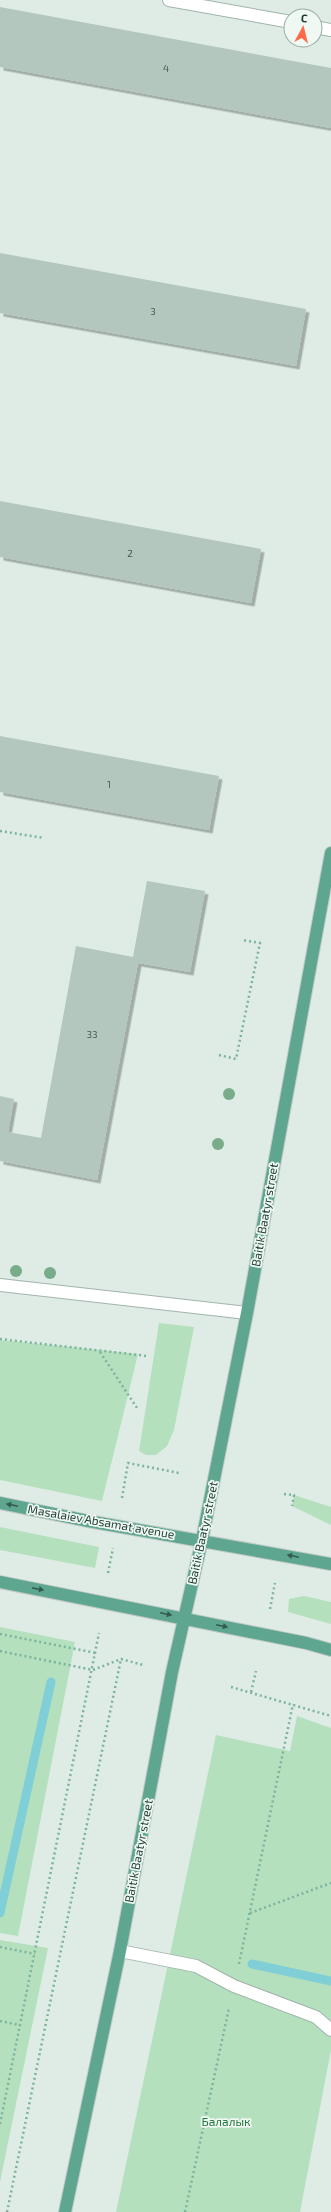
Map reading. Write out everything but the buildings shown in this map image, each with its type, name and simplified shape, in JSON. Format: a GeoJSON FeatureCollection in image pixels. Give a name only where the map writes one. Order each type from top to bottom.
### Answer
{"type":"FeatureCollection","features":[{"type":"Feature","properties":{"kind":"main road","name":"Baitik Baatyr street"},"geometry":{"type":"LineString","coordinates":[[66,2212],[120,1950],[184,1618],[202,1540],[247,1313],[331,853]]}},
{"type":"Feature","properties":{"kind":"main road","name":"Masalaiev Absamat avenue"},"geometry":{"type":"LineString","coordinates":[[0,1503],[88,1521],[331,1564]]}},
{"type":"Feature","properties":{"kind":"main road"},"geometry":{"type":"LineString","coordinates":[[0,1582],[184,1618],[331,1650]]}},
{"type":"Feature","properties":{"kind":"street"},"geometry":{"type":"LineString","coordinates":[[169,0],[283,21]]}},
{"type":"Feature","properties":{"kind":"street"},"geometry":{"type":"LineString","coordinates":[[0,1286],[247,1313]]}},
{"type":"Feature","properties":{"kind":"street"},"geometry":{"type":"LineString","coordinates":[[120,1950],[196,1966],[234,1986],[316,2017],[331,2030]]}},
{"type":"Feature","properties":{"kind":"path"},"geometry":{"type":"LineString","coordinates":[[0,830],[44,838]]}},
{"type":"Feature","properties":{"kind":"path"},"geometry":{"type":"LineString","coordinates":[[219,1055],[236,1059],[260,943],[242,940]]}},
{"type":"Feature","properties":{"kind":"path"},"geometry":{"type":"LineString","coordinates":[[0,1339],[146,1356]]}},
{"type":"Feature","properties":{"kind":"path"},"geometry":{"type":"LineString","coordinates":[[100,1351],[138,1408]]}},
{"type":"Feature","properties":{"kind":"path"},"geometry":{"type":"LineString","coordinates":[[122,1498],[128,1463],[179,1473]]}},
{"type":"Feature","properties":{"kind":"path"},"geometry":{"type":"LineString","coordinates":[[284,1494],[294,1495],[292,1506]]}},
{"type":"Feature","properties":{"kind":"path"},"geometry":{"type":"LineString","coordinates":[[108,1573],[114,1543]]}},
{"type":"Feature","properties":{"kind":"path"},"geometry":{"type":"LineString","coordinates":[[270,1609],[275,1583]]}},
{"type":"Feature","properties":{"kind":"path"},"geometry":{"type":"LineString","coordinates":[[0,2124],[93,1670],[99,1633]]}},
{"type":"Feature","properties":{"kind":"path"},"geometry":{"type":"LineString","coordinates":[[0,1634],[96,1653]]}},
{"type":"Feature","properties":{"kind":"path"},"geometry":{"type":"LineString","coordinates":[[0,1651],[93,1670],[121,1659],[143,1665]]}},
{"type":"Feature","properties":{"kind":"path"},"geometry":{"type":"LineString","coordinates":[[7,2212],[121,1659]]}},
{"type":"Feature","properties":{"kind":"path"},"geometry":{"type":"LineString","coordinates":[[251,1692],[256,1672]]}},
{"type":"Feature","properties":{"kind":"path"},"geometry":{"type":"LineString","coordinates":[[231,1687],[331,1716]]}},
{"type":"Feature","properties":{"kind":"path"},"geometry":{"type":"LineString","coordinates":[[185,2212],[250,1913],[293,1704]]}},
{"type":"Feature","properties":{"kind":"path"},"geometry":{"type":"LineString","coordinates":[[250,1913],[331,1883]]}},
{"type":"Feature","properties":{"kind":"path"},"geometry":{"type":"LineString","coordinates":[[0,1947],[35,1954]]}},
{"type":"Feature","properties":{"kind":"path"},"geometry":{"type":"LineString","coordinates":[[0,2021],[20,2025]]}},
{"type":"Feature","properties":{"kind":"green space"},"geometry":{"type":"Polygon","coordinates":[[[159,1323],[194,1327],[174,1430],[167,1446],[156,1455],[146,1455],[139,1451],[159,1323]]]}},
{"type":"Feature","properties":{"kind":"green space"},"geometry":{"type":"Polygon","coordinates":[[[0,1340],[138,1354],[102,1501],[0,1480],[0,1340]]]}},
{"type":"Feature","properties":{"kind":"green space"},"geometry":{"type":"Polygon","coordinates":[[[294,1495],[331,1507],[331,1525],[292,1506],[294,1495]]]}},
{"type":"Feature","properties":{"kind":"green space"},"geometry":{"type":"Polygon","coordinates":[[[0,1527],[99,1547],[95,1568],[0,1550],[0,1527]]]}},
{"type":"Feature","properties":{"kind":"green space"},"geometry":{"type":"Polygon","coordinates":[[[304,1596],[331,1602],[331,1624],[288,1612],[289,1599],[304,1596]]]}},
{"type":"Feature","properties":{"kind":"green space"},"geometry":{"type":"Polygon","coordinates":[[[0,1627],[75,1642],[18,1936],[0,1933],[0,1627]]]}},
{"type":"Feature","properties":{"kind":"green space","name":"Балалык"},"geometry":{"type":"Polygon","coordinates":[[[297,1716],[331,1728],[331,2050],[300,2212],[116,2212],[216,1735],[290,1751],[297,1716]]]}},
{"type":"Feature","properties":{"kind":"green space"},"geometry":{"type":"Polygon","coordinates":[[[0,1940],[48,1948],[0,2182],[0,1940]]]}},
{"type":"Feature","properties":{"kind":"waterway"},"geometry":{"type":"LineString","coordinates":[[0,1913],[51,1682]]}},
{"type":"Feature","properties":{"kind":"waterway"},"geometry":{"type":"LineString","coordinates":[[252,1964],[331,1981]]}}]}
